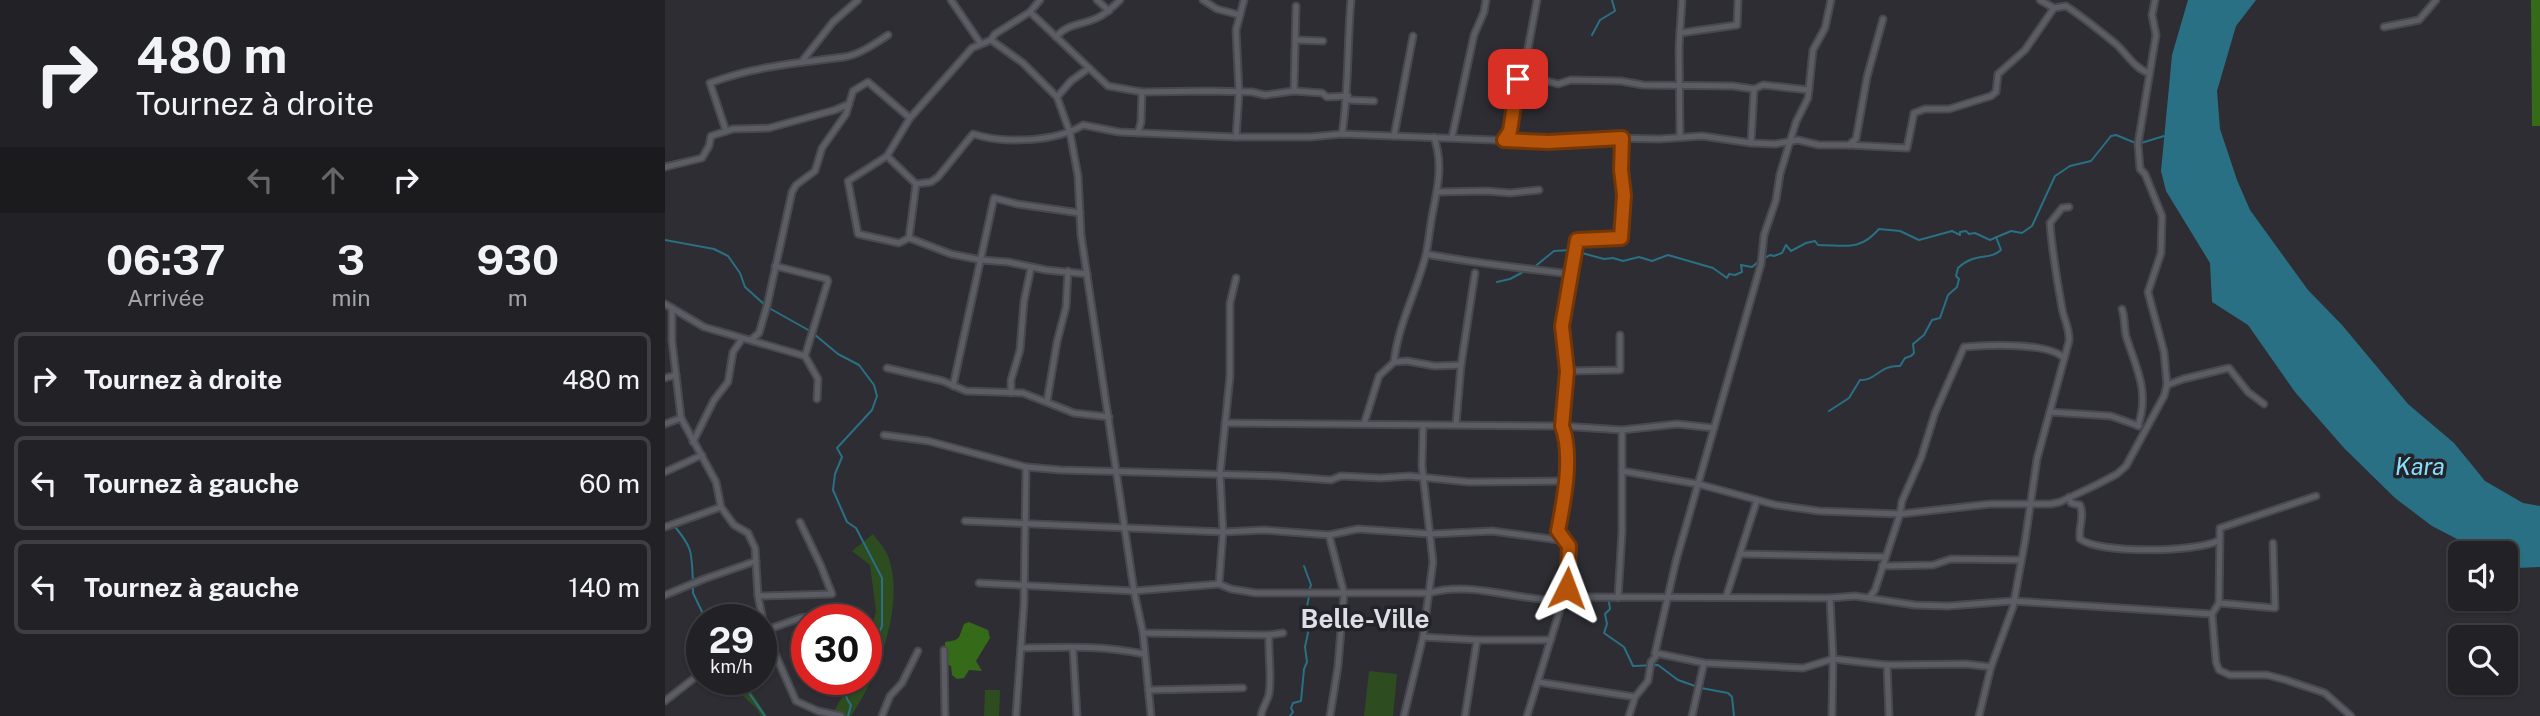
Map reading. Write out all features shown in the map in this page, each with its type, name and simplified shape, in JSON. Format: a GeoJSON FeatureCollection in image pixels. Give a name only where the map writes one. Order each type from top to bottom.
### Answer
{"type":"FeatureCollection","features":[{"type":"Feature","properties":{"kind":"street"},"geometry":{"type":"LineString","coordinates":[[803,60],[833,22],[858,0]]}},
{"type":"Feature","properties":{"kind":"street"},"geometry":{"type":"LineString","coordinates":[[951,0],[981,44]]}},
{"type":"Feature","properties":{"kind":"street"},"geometry":{"type":"LineString","coordinates":[[1040,0],[1030,12],[995,34],[991,40],[972,48],[910,118],[887,156],[848,181],[858,234],[899,243],[909,238],[951,254],[1031,268],[1087,274]]}},
{"type":"Feature","properties":{"kind":"street"},"geometry":{"type":"LineString","coordinates":[[1097,0],[1109,11]]}},
{"type":"Feature","properties":{"kind":"street"},"geometry":{"type":"LineString","coordinates":[[1056,37],[1067,27],[1109,11],[1120,0]]}},
{"type":"Feature","properties":{"kind":"street"},"geometry":{"type":"LineString","coordinates":[[1203,0],[1217,9],[1240,15]]}},
{"type":"Feature","properties":{"kind":"street"},"geometry":{"type":"LineString","coordinates":[[1235,137],[1239,93],[1237,30],[1244,0]]}},
{"type":"Feature","properties":{"kind":"street"},"geometry":{"type":"LineString","coordinates":[[1342,134],[1348,98],[1347,61],[1351,0]]}},
{"type":"Feature","properties":{"kind":"street"},"geometry":{"type":"LineString","coordinates":[[1452,137],[1474,35],[1486,0]]}},
{"type":"Feature","properties":{"kind":"street"},"geometry":{"type":"LineString","coordinates":[[1504,140],[1510,131],[1514,95],[1524,70],[1537,0]]}},
{"type":"Feature","properties":{"kind":"street"},"geometry":{"type":"LineString","coordinates":[[1680,137],[1682,0]]}},
{"type":"Feature","properties":{"kind":"street"},"geometry":{"type":"LineString","coordinates":[[1680,33],[1737,25],[1738,0]]}},
{"type":"Feature","properties":{"kind":"street"},"geometry":{"type":"LineString","coordinates":[[1629,716],[1635,697],[1648,681],[1651,662],[1656,656],[1667,598],[1761,260],[1764,235],[1776,200],[1780,174],[1789,141],[1809,90],[1813,50],[1825,28],[1831,0]]}},
{"type":"Feature","properties":{"kind":"street"},"geometry":{"type":"LineString","coordinates":[[2040,0],[2054,8],[2066,6],[2116,44],[2142,71],[2150,73]]}},
{"type":"Feature","properties":{"kind":"street"},"geometry":{"type":"LineString","coordinates":[[1622,471],[1699,484],[1757,500],[1819,511],[1900,514],[1990,504],[2051,504],[2117,474],[2133,455],[2164,396],[2167,385],[2164,352],[2148,292],[2161,253],[2162,216],[2138,162],[2138,144],[2156,35],[2153,15],[2155,0]]}},
{"type":"Feature","properties":{"kind":"street"},"geometry":{"type":"LineString","coordinates":[[2385,27],[2419,20],[2436,0]]}},
{"type":"Feature","properties":{"kind":"street"},"geometry":{"type":"LineString","coordinates":[[1294,91],[1296,6]]}},
{"type":"Feature","properties":{"kind":"street"},"geometry":{"type":"LineString","coordinates":[[916,184],[932,182],[938,177],[974,134],[1011,141],[1070,133],[1083,125],[1138,133],[1235,137],[1310,137],[1342,134],[1548,142],[1702,136],[1751,143],[1775,144],[1798,140],[1819,145],[1907,148],[1914,113],[1925,108],[1949,109],[1996,92],[1999,74],[2025,50],[2054,8]]}},
{"type":"Feature","properties":{"kind":"street"},"geometry":{"type":"LineString","coordinates":[[1030,12],[1108,86],[1142,92],[1252,92],[1265,96],[1294,91],[1374,101]]}},
{"type":"Feature","properties":{"kind":"street"},"geometry":{"type":"LineString","coordinates":[[1849,145],[1856,139],[1867,77],[1883,19]]}},
{"type":"Feature","properties":{"kind":"street"},"geometry":{"type":"LineString","coordinates":[[726,131],[710,83],[749,70],[803,60],[846,57],[888,35]]}},
{"type":"Feature","properties":{"kind":"street"},"geometry":{"type":"LineString","coordinates":[[1394,136],[1413,36]]}},
{"type":"Feature","properties":{"kind":"street"},"geometry":{"type":"LineString","coordinates":[[991,40],[1023,63],[1057,97],[1070,133],[1078,176],[1087,274],[1134,591],[1143,632],[1151,716]]}},
{"type":"Feature","properties":{"kind":"street"},"geometry":{"type":"LineString","coordinates":[[1296,40],[1323,41]]}},
{"type":"Feature","properties":{"kind":"street"},"geometry":{"type":"LineString","coordinates":[[1057,97],[1089,68]]}},
{"type":"Feature","properties":{"kind":"street"},"geometry":{"type":"LineString","coordinates":[[1521,74],[1558,84],[1571,80],[1621,81],[1680,87],[1733,86],[1755,89],[1763,85],[1809,90]]}},
{"type":"Feature","properties":{"kind":"street"},"geometry":{"type":"LineString","coordinates":[[751,340],[759,333],[792,192],[796,185],[815,172],[822,148],[846,114],[853,91],[868,82],[910,118]]}},
{"type":"Feature","properties":{"kind":"street"},"geometry":{"type":"LineString","coordinates":[[1751,143],[1755,89]]}},
{"type":"Feature","properties":{"kind":"street"},"geometry":{"type":"LineString","coordinates":[[1138,133],[1142,92]]}},
{"type":"Feature","properties":{"kind":"street"},"geometry":{"type":"LineString","coordinates":[[665,167],[702,158],[711,136],[733,129],[769,128],[849,104]]}},
{"type":"Feature","properties":{"kind":"street"},"geometry":{"type":"LineString","coordinates":[[1364,424],[1379,376],[1394,362],[1396,338],[1426,254],[1440,173],[1434,137]]}},
{"type":"Feature","properties":{"kind":"street"},"geometry":{"type":"LineString","coordinates":[[1527,716],[1563,600],[1569,568],[1569,546],[1558,531],[1564,506],[1566,445],[1562,426],[1567,371],[1562,326],[1570,274],[1577,240],[1621,238],[1624,195],[1621,170],[1622,138]]}},
{"type":"Feature","properties":{"kind":"street"},"geometry":{"type":"LineString","coordinates":[[887,156],[916,184]]}},
{"type":"Feature","properties":{"kind":"street"},"geometry":{"type":"LineString","coordinates":[[909,238],[916,184]]}},
{"type":"Feature","properties":{"kind":"street"},"geometry":{"type":"LineString","coordinates":[[1437,192],[1510,193],[1539,190]]}},
{"type":"Feature","properties":{"kind":"street"},"geometry":{"type":"LineString","coordinates":[[953,386],[994,198],[1080,213]]}},
{"type":"Feature","properties":{"kind":"street"},"geometry":{"type":"LineString","coordinates":[[1979,716],[1991,667],[2010,618],[2036,458],[2070,332],[2062,311],[2050,223],[2062,208],[2069,207]]}},
{"type":"Feature","properties":{"kind":"street"},"geometry":{"type":"LineString","coordinates":[[1426,254],[1570,274]]}},
{"type":"Feature","properties":{"kind":"street"},"geometry":{"type":"LineString","coordinates":[[775,266],[828,281],[805,356]]}},
{"type":"Feature","properties":{"kind":"street"},"geometry":{"type":"LineString","coordinates":[[1011,393],[1031,268]]}},
{"type":"Feature","properties":{"kind":"street"},"geometry":{"type":"LineString","coordinates":[[1047,401],[1066,307],[1068,271]]}},
{"type":"Feature","properties":{"kind":"street"},"geometry":{"type":"LineString","coordinates":[[1456,424],[1461,365],[1475,273]]}},
{"type":"Feature","properties":{"kind":"street"},"geometry":{"type":"LineString","coordinates":[[1219,584],[1223,532],[1220,474],[1230,376],[1230,303],[1236,278]]}},
{"type":"Feature","properties":{"kind":"street"},"geometry":{"type":"LineString","coordinates":[[665,304],[704,327],[805,356],[818,379],[817,398]]}},
{"type":"Feature","properties":{"kind":"street"},"geometry":{"type":"LineString","coordinates":[[672,308],[671,341],[681,418],[716,482],[721,508],[734,525],[748,533],[755,548],[759,604]]}},
{"type":"Feature","properties":{"kind":"street"},"geometry":{"type":"LineString","coordinates":[[2122,309],[2125,332],[2139,370],[2142,388],[2144,408],[2139,426]]}},
{"type":"Feature","properties":{"kind":"street"},"geometry":{"type":"LineString","coordinates":[[1567,371],[1620,370],[1620,335]]}},
{"type":"Feature","properties":{"kind":"street"},"geometry":{"type":"LineString","coordinates":[[693,442],[715,400],[728,382],[733,352],[743,338]]}},
{"type":"Feature","properties":{"kind":"street"},"geometry":{"type":"LineString","coordinates":[[1869,598],[1875,590],[1900,514],[1902,500],[1964,347],[2009,346],[2039,349],[2064,358]]}},
{"type":"Feature","properties":{"kind":"street"},"geometry":{"type":"LineString","coordinates":[[1394,362],[1435,366],[1461,365]]}},
{"type":"Feature","properties":{"kind":"street"},"geometry":{"type":"LineString","coordinates":[[887,368],[943,381],[966,391],[1023,393],[1074,413],[1109,417]]}},
{"type":"Feature","properties":{"kind":"street"},"geometry":{"type":"LineString","coordinates":[[2167,385],[2229,368],[2248,392],[2264,404]]}},
{"type":"Feature","properties":{"kind":"street"},"geometry":{"type":"LineString","coordinates":[[665,378],[676,375]]}},
{"type":"Feature","properties":{"kind":"street"},"geometry":{"type":"LineString","coordinates":[[2050,412],[2111,416],[2146,428]]}},
{"type":"Feature","properties":{"kind":"street"},"geometry":{"type":"LineString","coordinates":[[665,424],[681,418]]}},
{"type":"Feature","properties":{"kind":"street"},"geometry":{"type":"LineString","coordinates":[[1225,423],[1423,426],[1456,424],[1622,430],[1677,424],[1714,428]]}},
{"type":"Feature","properties":{"kind":"street"},"geometry":{"type":"LineString","coordinates":[[1404,716],[1423,637],[1433,562],[1423,477],[1423,426]]}},
{"type":"Feature","properties":{"kind":"street"},"geometry":{"type":"LineString","coordinates":[[1618,598],[1622,532],[1622,430]]}},
{"type":"Feature","properties":{"kind":"street"},"geometry":{"type":"LineString","coordinates":[[884,435],[928,440],[1026,467],[1331,480],[1341,476],[1381,478],[1409,475],[1469,482],[1565,481]]}},
{"type":"Feature","properties":{"kind":"street"},"geometry":{"type":"LineString","coordinates":[[665,472],[702,455]]}},
{"type":"Feature","properties":{"kind":"street"},"geometry":{"type":"LineString","coordinates":[[1016,716],[1024,585],[1026,467]]}},
{"type":"Feature","properties":{"kind":"street"},"geometry":{"type":"LineString","coordinates":[[2316,496],[2220,528],[2219,603],[2212,614],[2216,662],[2219,670],[2230,676],[2267,675],[2325,693],[2351,716]]}},
{"type":"Feature","properties":{"kind":"street"},"geometry":{"type":"LineString","coordinates":[[2070,497],[2071,503],[2080,505],[2082,511],[2080,539],[2089,544],[2153,549],[2205,547],[2218,541]]}},
{"type":"Feature","properties":{"kind":"street"},"geometry":{"type":"LineString","coordinates":[[1726,597],[1757,500]]}},
{"type":"Feature","properties":{"kind":"street"},"geometry":{"type":"LineString","coordinates":[[665,527],[721,508]]}},
{"type":"Feature","properties":{"kind":"street"},"geometry":{"type":"LineString","coordinates":[[758,596],[832,594],[800,522]]}},
{"type":"Feature","properties":{"kind":"street"},"geometry":{"type":"LineString","coordinates":[[965,522],[1223,532],[1264,530],[1329,536],[1358,529],[1431,534],[1492,531],[1566,541]]}},
{"type":"Feature","properties":{"kind":"street"},"geometry":{"type":"LineString","coordinates":[[1329,536],[1344,593],[1338,666],[1330,716]]}},
{"type":"Feature","properties":{"kind":"street"},"geometry":{"type":"LineString","coordinates":[[2219,603],[2275,608],[2273,543]]}},
{"type":"Feature","properties":{"kind":"street"},"geometry":{"type":"LineString","coordinates":[[1740,554],[1885,557]]}},
{"type":"Feature","properties":{"kind":"street"},"geometry":{"type":"LineString","coordinates":[[1882,566],[1933,565],[1951,559],[2021,560]]}},
{"type":"Feature","properties":{"kind":"street"},"geometry":{"type":"LineString","coordinates":[[665,596],[756,561]]}},
{"type":"Feature","properties":{"kind":"street"},"geometry":{"type":"LineString","coordinates":[[979,583],[1134,591],[1219,584],[1256,593],[1429,593],[1442,589],[1543,601],[1585,597],[1855,596],[1915,605],[1948,606],[2013,601],[2212,614]]}},
{"type":"Feature","properties":{"kind":"street"},"geometry":{"type":"LineString","coordinates":[[1830,598],[1832,716]]}},
{"type":"Feature","properties":{"kind":"street"},"geometry":{"type":"LineString","coordinates":[[1143,632],[1283,633]]}},
{"type":"Feature","properties":{"kind":"street"},"geometry":{"type":"LineString","coordinates":[[1261,716],[1262,707],[1269,696],[1269,635]]}},
{"type":"Feature","properties":{"kind":"street"},"geometry":{"type":"LineString","coordinates":[[1423,637],[1551,640]]}},
{"type":"Feature","properties":{"kind":"street"},"geometry":{"type":"LineString","coordinates":[[1465,716],[1476,640]]}},
{"type":"Feature","properties":{"kind":"street"},"geometry":{"type":"LineString","coordinates":[[1021,648],[1073,649],[1093,646],[1144,654]]}},
{"type":"Feature","properties":{"kind":"street"},"geometry":{"type":"LineString","coordinates":[[1073,649],[1077,716]]}},
{"type":"Feature","properties":{"kind":"street"},"geometry":{"type":"LineString","coordinates":[[944,650],[945,716]]}},
{"type":"Feature","properties":{"kind":"street"},"geometry":{"type":"LineString","coordinates":[[882,716],[890,696],[902,683],[918,651]]}},
{"type":"Feature","properties":{"kind":"street"},"geometry":{"type":"LineString","coordinates":[[1655,653],[1704,663],[1803,668],[1833,659],[1887,666],[1966,664],[1991,667]]}},
{"type":"Feature","properties":{"kind":"street"},"geometry":{"type":"LineString","coordinates":[[777,661],[796,701],[818,711],[841,716]]}},
{"type":"Feature","properties":{"kind":"street"},"geometry":{"type":"LineString","coordinates":[[1692,716],[1704,663]]}},
{"type":"Feature","properties":{"kind":"street"},"geometry":{"type":"LineString","coordinates":[[1887,666],[1889,716]]}},
{"type":"Feature","properties":{"kind":"street"},"geometry":{"type":"LineString","coordinates":[[1538,682],[1635,697]]}},
{"type":"Feature","properties":{"kind":"street"},"geometry":{"type":"LineString","coordinates":[[665,701],[686,685]]}},
{"type":"Feature","properties":{"kind":"street"},"geometry":{"type":"LineString","coordinates":[[1148,690],[1243,688]]}},
{"type":"Feature","properties":{"kind":"green space"},"geometry":{"type":"Polygon","coordinates":[[[2531,0],[2540,0],[2540,126],[2532,126],[2531,0]]]}},
{"type":"Feature","properties":{"kind":"green space"},"geometry":{"type":"Polygon","coordinates":[[[873,534],[887,553],[893,575],[894,595],[882,652],[882,604],[875,604],[870,565],[852,551],[873,534]]]}},
{"type":"Feature","properties":{"kind":"green space"},"geometry":{"type":"Polygon","coordinates":[[[969,622],[988,630],[990,638],[976,661],[982,671],[969,670],[964,678],[957,679],[952,675],[951,666],[945,663],[945,642],[957,639],[964,624],[969,622]]]}},
{"type":"Feature","properties":{"kind":"green space"},"geometry":{"type":"Polygon","coordinates":[[[1369,671],[1397,674],[1393,716],[1364,716],[1369,671]]]}},
{"type":"Feature","properties":{"kind":"green space"},"geometry":{"type":"Polygon","coordinates":[[[985,690],[1000,690],[999,716],[984,716],[985,690]]]}},
{"type":"Feature","properties":{"kind":"green space"},"geometry":{"type":"Polygon","coordinates":[[[742,695],[753,695],[767,716],[761,716],[742,695]]]}},
{"type":"Feature","properties":{"kind":"green space"},"geometry":{"type":"Polygon","coordinates":[[[864,695],[851,716],[831,716],[842,697],[864,695]]]}},
{"type":"Feature","properties":{"kind":"water","name":"Kara"},"geometry":{"type":"Polygon","coordinates":[[[2188,0],[2256,0],[2236,26],[2217,91],[2220,129],[2250,210],[2308,290],[2342,325],[2408,404],[2454,443],[2485,481],[2523,503],[2540,506],[2540,567],[2518,568],[2518,541],[2461,541],[2432,526],[2395,498],[2344,448],[2295,392],[2248,325],[2212,302],[2210,263],[2166,191],[2161,171],[2172,55],[2188,0]]]}},
{"type":"Feature","properties":{"kind":"waterway"},"geometry":{"type":"LineString","coordinates":[[1592,35],[1600,20],[1615,11],[1612,0]]}},
{"type":"Feature","properties":{"kind":"waterway"},"geometry":{"type":"LineString","coordinates":[[1763,259],[1782,253],[1786,245],[1791,251],[1815,241],[1818,245],[1851,246],[1865,241],[1879,229],[1900,231],[1919,240],[1952,231],[1960,235],[1960,232],[1966,231],[1969,234],[1975,233],[1990,240],[2011,231],[2022,233],[2032,226],[2055,176],[2070,166],[2091,161],[2111,136],[2116,135],[2138,144],[2164,136]]}},
{"type":"Feature","properties":{"kind":"waterway"},"geometry":{"type":"LineString","coordinates":[[1829,411],[1849,398],[1860,380],[1870,378],[1887,368],[1900,366],[1905,358],[1914,353],[1913,344],[1924,335],[1932,320],[1940,318],[1948,295],[1957,287],[1958,268],[1970,260],[2001,250],[1996,237]]}},
{"type":"Feature","properties":{"kind":"waterway"},"geometry":{"type":"LineString","coordinates":[[665,240],[714,249],[728,256],[740,273],[745,287],[765,305]]}},
{"type":"Feature","properties":{"kind":"waterway"},"geometry":{"type":"LineString","coordinates":[[1533,268],[1554,251],[1571,250],[1623,261],[1639,257],[1652,261],[1668,255],[1713,268],[1727,278],[1729,274],[1742,272],[1741,265],[1752,267],[1758,262]]}},
{"type":"Feature","properties":{"kind":"waterway"},"geometry":{"type":"LineString","coordinates":[[1497,282],[1525,271]]}},
{"type":"Feature","properties":{"kind":"waterway"},"geometry":{"type":"LineString","coordinates":[[769,308],[810,331]]}},
{"type":"Feature","properties":{"kind":"waterway"},"geometry":{"type":"LineString","coordinates":[[814,334],[838,354],[859,365],[874,385],[877,396],[872,410],[837,448],[842,457],[835,474],[833,490],[847,522],[856,528],[882,578],[882,604]]}},
{"type":"Feature","properties":{"kind":"waterway"},"geometry":{"type":"LineString","coordinates":[[676,528],[691,553],[693,581]]}},
{"type":"Feature","properties":{"kind":"waterway"},"geometry":{"type":"LineString","coordinates":[[1304,566],[1311,585],[1309,591]]}},
{"type":"Feature","properties":{"kind":"waterway"},"geometry":{"type":"LineString","coordinates":[[693,587],[698,604]]}},
{"type":"Feature","properties":{"kind":"waterway"},"geometry":{"type":"LineString","coordinates":[[1290,716],[1293,703],[1301,701],[1307,662],[1305,647],[1308,633],[1305,618],[1309,596]]}},
{"type":"Feature","properties":{"kind":"waterway"},"geometry":{"type":"LineString","coordinates":[[1609,602],[1610,609],[1605,614],[1607,624],[1604,633],[1624,647],[1633,666],[1658,665],[1678,680],[1695,686]]}},
{"type":"Feature","properties":{"kind":"waterway"},"geometry":{"type":"LineString","coordinates":[[1701,688],[1728,693],[1732,697],[1734,716]]}},
{"type":"Feature","properties":{"kind":"waterway"},"geometry":{"type":"LineString","coordinates":[[750,695],[765,716]]}},
{"type":"Feature","properties":{"kind":"waterway"},"geometry":{"type":"LineString","coordinates":[[846,695],[851,705],[848,716]]}},
{"type":"Feature","properties":{"kind":"district","name":"Belle-Ville"},"geometry":{"type":"Point","coordinates":[1365,619]}},
{"type":"Feature","properties":{"kind":"route"},"geometry":{"type":"LineString","coordinates":[[1518,79],[1510,131],[1504,140],[1548,142],[1622,138],[1621,170],[1624,195],[1620,221],[1621,238],[1577,240],[1562,326],[1567,371],[1562,426],[1565,433],[1566,463],[1564,506],[1558,531],[1569,546],[1567,588]]}}]}
